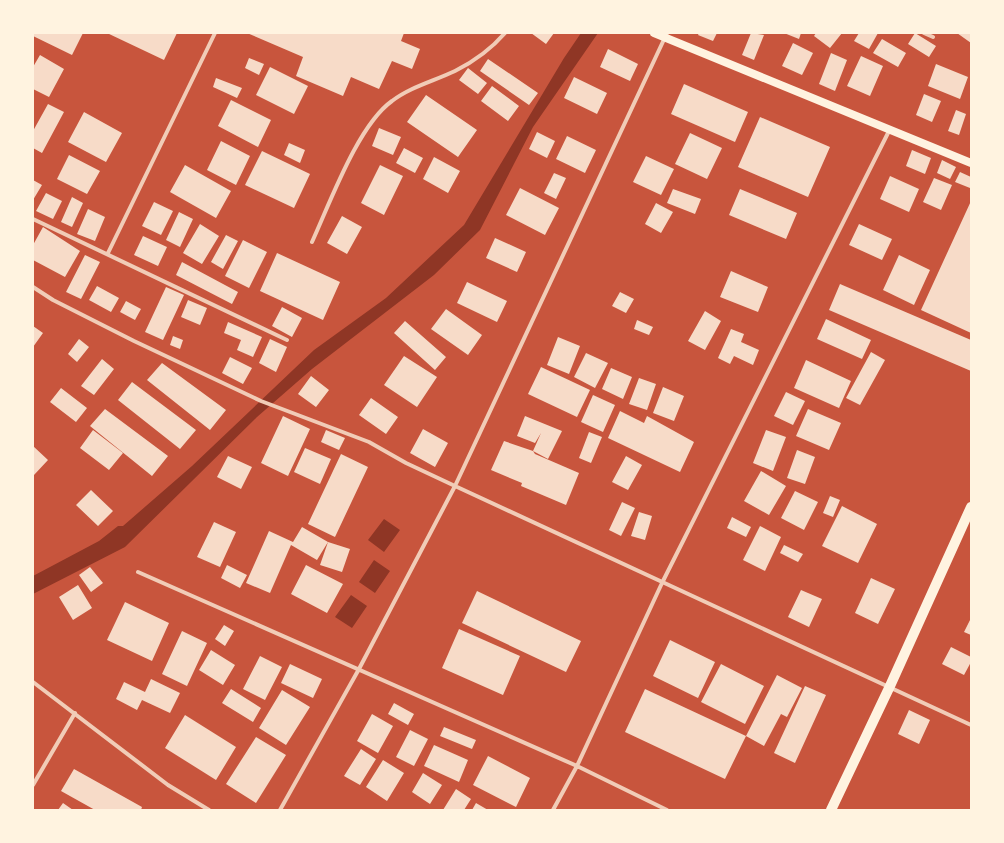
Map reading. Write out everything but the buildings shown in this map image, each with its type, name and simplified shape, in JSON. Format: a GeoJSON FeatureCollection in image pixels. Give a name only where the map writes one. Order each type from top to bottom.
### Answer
{"type":"FeatureCollection","features":[{"type":"Feature","properties":{"kind":"main road"},"geometry":{"type":"LineString","coordinates":[[654,33],[666,35],[971,163]]}},
{"type":"Feature","properties":{"kind":"main road"},"geometry":{"type":"LineString","coordinates":[[831,810],[890,686],[971,506]]}},
{"type":"Feature","properties":{"kind":"street"},"geometry":{"type":"LineString","coordinates":[[108,254],[215,33]]}},
{"type":"Feature","properties":{"kind":"street"},"geometry":{"type":"LineString","coordinates":[[312,242],[359,142],[374,118],[392,100],[455,71],[473,60],[505,33]]}},
{"type":"Feature","properties":{"kind":"street"},"geometry":{"type":"LineString","coordinates":[[924,33],[933,37]]}},
{"type":"Feature","properties":{"kind":"street"},"geometry":{"type":"LineString","coordinates":[[280,810],[359,669],[455,486],[666,35]]}},
{"type":"Feature","properties":{"kind":"street"},"geometry":{"type":"LineString","coordinates":[[553,810],[577,766],[662,584],[890,128]]}},
{"type":"Feature","properties":{"kind":"street"},"geometry":{"type":"LineString","coordinates":[[33,219],[286,340]]}},
{"type":"Feature","properties":{"kind":"street"},"geometry":{"type":"LineString","coordinates":[[33,288],[53,300],[134,341],[260,401],[369,442],[406,463],[662,584],[890,686],[971,725]]}},
{"type":"Feature","properties":{"kind":"street"},"geometry":{"type":"LineString","coordinates":[[138,572],[577,766],[667,810]]}},
{"type":"Feature","properties":{"kind":"street"},"geometry":{"type":"LineString","coordinates":[[33,682],[168,785],[209,810]]}},
{"type":"Feature","properties":{"kind":"street"},"geometry":{"type":"LineString","coordinates":[[33,785],[75,713]]}},
{"type":"Feature","properties":{"kind":"shaded area"},"geometry":{"type":"Polygon","coordinates":[[[581,33],[598,33],[533,127],[480,230],[434,275],[312,369],[257,417],[125,547],[33,594],[33,576],[99,541],[118,526],[123,526],[192,466],[314,350],[386,298],[464,225],[564,58],[581,33]]]}},
{"type":"Feature","properties":{"kind":"shaded area"},"geometry":{"type":"Polygon","coordinates":[[[384,519],[400,530],[384,552],[368,540],[384,519]]]}},
{"type":"Feature","properties":{"kind":"shaded area"},"geometry":{"type":"Polygon","coordinates":[[[374,560],[390,571],[375,593],[359,582],[374,560]]]}},
{"type":"Feature","properties":{"kind":"shaded area"},"geometry":{"type":"Polygon","coordinates":[[[351,595],[367,606],[352,628],[335,617],[351,595]]]}}]}
